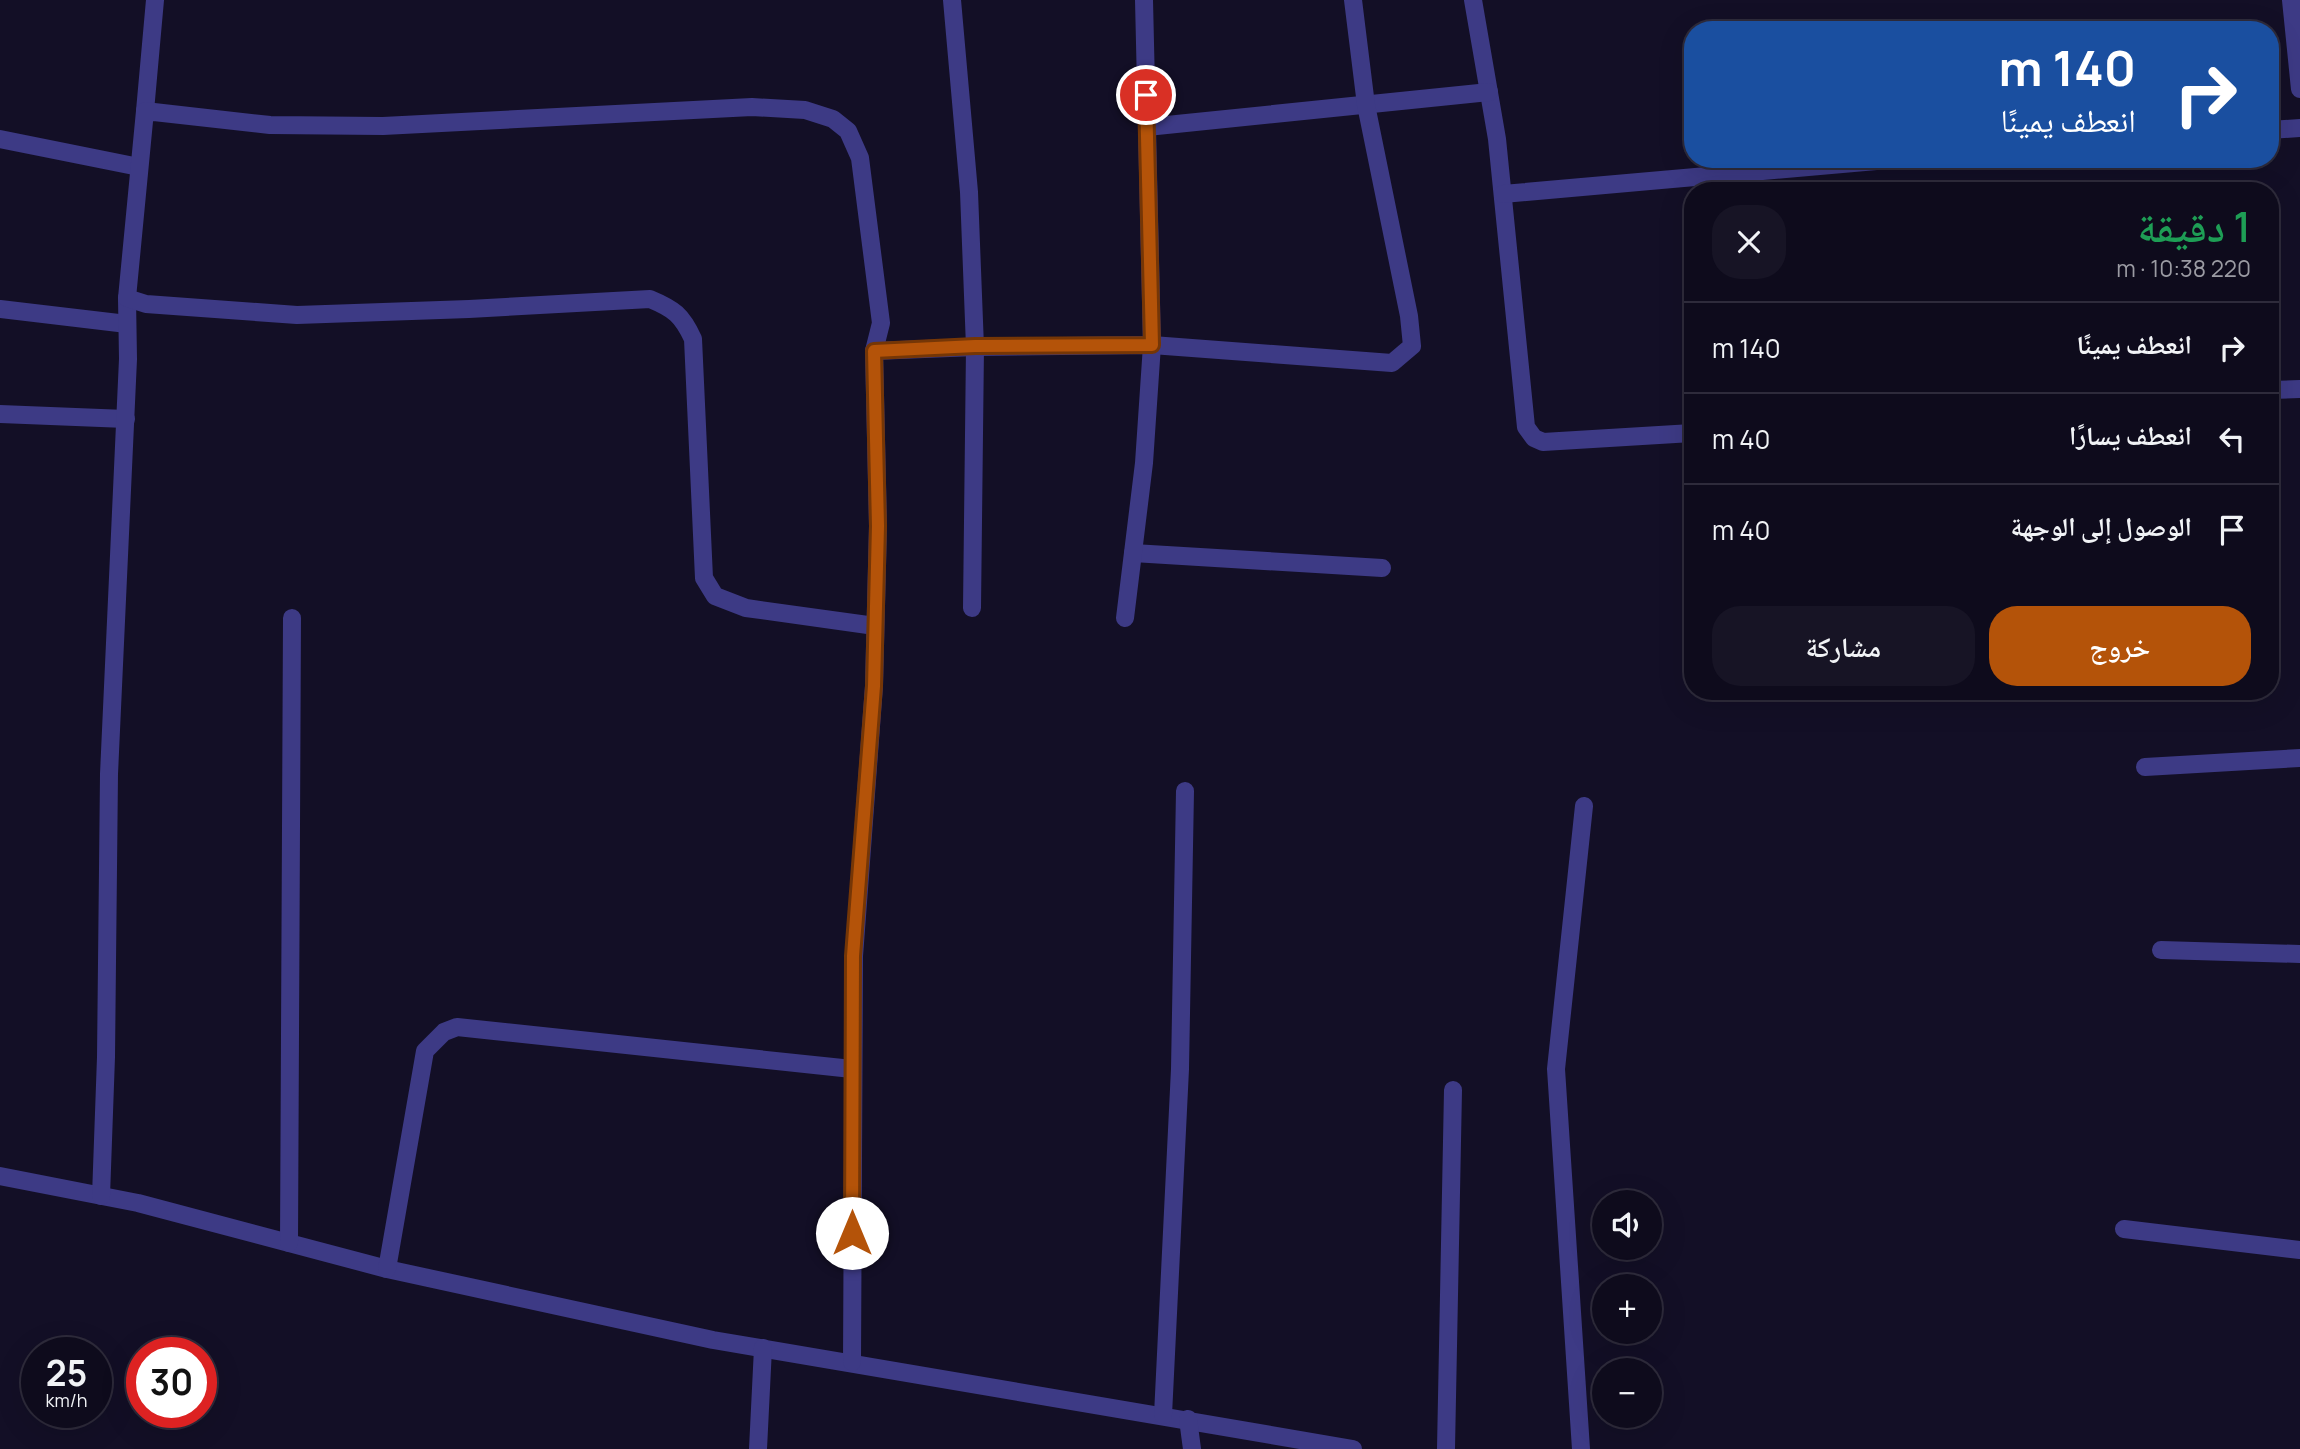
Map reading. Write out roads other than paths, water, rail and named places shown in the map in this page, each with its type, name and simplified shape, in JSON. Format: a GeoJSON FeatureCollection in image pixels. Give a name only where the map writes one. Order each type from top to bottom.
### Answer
{"type":"FeatureCollection","features":[{"type":"Feature","properties":{"kind":"street"},"geometry":{"type":"LineString","coordinates":[[101,1196],[106,1057],[109,774],[126,419],[127,298],[155,0]]}},
{"type":"Feature","properties":{"kind":"street"},"geometry":{"type":"LineString","coordinates":[[952,0],[969,192],[975,346],[972,608]]}},
{"type":"Feature","properties":{"kind":"street"},"geometry":{"type":"LineString","coordinates":[[1125,618],[1144,463],[1152,345],[1144,0]]}},
{"type":"Feature","properties":{"kind":"street"},"geometry":{"type":"LineString","coordinates":[[874,351],[975,346],[1152,345],[1392,363],[1412,346],[1409,316],[1366,105],[1353,0]]}},
{"type":"Feature","properties":{"kind":"street"},"geometry":{"type":"LineString","coordinates":[[1473,0],[1497,139],[1526,427],[1534,438],[1543,442],[1684,433]]}},
{"type":"Feature","properties":{"kind":"street"},"geometry":{"type":"LineString","coordinates":[[2291,0],[2300,89]]}},
{"type":"Feature","properties":{"kind":"street"},"geometry":{"type":"LineString","coordinates":[[1147,127],[1489,92]]}},
{"type":"Feature","properties":{"kind":"street"},"geometry":{"type":"LineString","coordinates":[[145,111],[270,125],[383,126],[752,107],[805,110],[834,119],[848,131],[860,158],[881,323],[874,351],[878,526],[874,686],[853,956],[852,1362]]}},
{"type":"Feature","properties":{"kind":"street"},"geometry":{"type":"LineString","coordinates":[[2279,129],[2300,128]]}},
{"type":"Feature","properties":{"kind":"street"},"geometry":{"type":"LineString","coordinates":[[0,139],[139,167]]}},
{"type":"Feature","properties":{"kind":"street"},"geometry":{"type":"LineString","coordinates":[[1503,194],[1797,168]]}},
{"type":"Feature","properties":{"kind":"street"},"geometry":{"type":"LineString","coordinates":[[127,298],[146,304],[209,310],[297,314],[470,309],[650,299],[669,307],[684,320],[693,339],[704,578],[715,596],[746,608],[875,626]]}},
{"type":"Feature","properties":{"kind":"street"},"geometry":{"type":"LineString","coordinates":[[0,309],[127,324]]}},
{"type":"Feature","properties":{"kind":"street"},"geometry":{"type":"LineString","coordinates":[[2279,390],[2300,390]]}},
{"type":"Feature","properties":{"kind":"street"},"geometry":{"type":"LineString","coordinates":[[0,414],[126,419]]}},
{"type":"Feature","properties":{"kind":"street"},"geometry":{"type":"LineString","coordinates":[[1133,553],[1382,568]]}},
{"type":"Feature","properties":{"kind":"street"},"geometry":{"type":"LineString","coordinates":[[289,1243],[292,618]]}},
{"type":"Feature","properties":{"kind":"street"},"geometry":{"type":"LineString","coordinates":[[2145,767],[2300,758]]}},
{"type":"Feature","properties":{"kind":"street"},"geometry":{"type":"LineString","coordinates":[[1163,1415],[1180,1069],[1185,791]]}},
{"type":"Feature","properties":{"kind":"street"},"geometry":{"type":"LineString","coordinates":[[1581,1449],[1556,1069],[1584,806]]}},
{"type":"Feature","properties":{"kind":"street"},"geometry":{"type":"LineString","coordinates":[[2161,950],[2300,954]]}},
{"type":"Feature","properties":{"kind":"street"},"geometry":{"type":"LineString","coordinates":[[387,1269],[425,1051],[444,1032],[457,1027],[852,1069]]}},
{"type":"Feature","properties":{"kind":"street"},"geometry":{"type":"LineString","coordinates":[[1446,1449],[1453,1090]]}},
{"type":"Feature","properties":{"kind":"street"},"geometry":{"type":"LineString","coordinates":[[0,1176],[138,1203],[387,1269],[699,1337],[1353,1449]]}},
{"type":"Feature","properties":{"kind":"street"},"geometry":{"type":"LineString","coordinates":[[2124,1229],[2300,1250]]}},
{"type":"Feature","properties":{"kind":"street"},"geometry":{"type":"LineString","coordinates":[[758,1449],[763,1348]]}},
{"type":"Feature","properties":{"kind":"street"},"geometry":{"type":"LineString","coordinates":[[1188,1419],[1192,1449]]}}]}
